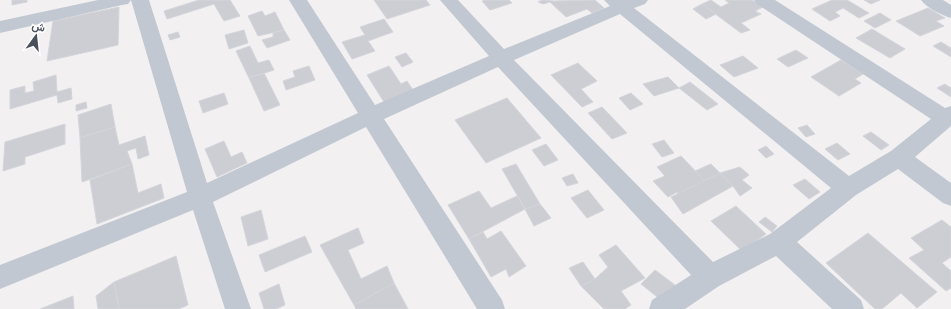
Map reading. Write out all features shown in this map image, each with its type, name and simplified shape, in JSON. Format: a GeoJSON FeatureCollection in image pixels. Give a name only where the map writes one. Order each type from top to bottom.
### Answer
{"type":"FeatureCollection","features":[{"type":"Feature","properties":{"kind":"street"},"geometry":{"type":"LineString","coordinates":[[0,27],[122,0]]}},
{"type":"Feature","properties":{"kind":"street"},"geometry":{"type":"LineString","coordinates":[[140,0],[200,197],[238,309]]}},
{"type":"Feature","properties":{"kind":"street"},"geometry":{"type":"LineString","coordinates":[[298,0],[492,309]]}},
{"type":"Feature","properties":{"kind":"street"},"geometry":{"type":"LineString","coordinates":[[449,0],[501,58],[710,277]]}},
{"type":"Feature","properties":{"kind":"street"},"geometry":{"type":"LineString","coordinates":[[662,309],[710,277],[779,242],[848,188],[898,156],[948,116],[763,0]]}},
{"type":"Feature","properties":{"kind":"street"},"geometry":{"type":"LineString","coordinates":[[930,0],[951,12]]}},
{"type":"Feature","properties":{"kind":"street"},"geometry":{"type":"LineString","coordinates":[[0,277],[200,197],[370,116],[624,2],[848,188]]}},
{"type":"Feature","properties":{"kind":"street"},"geometry":{"type":"LineString","coordinates":[[898,156],[951,196]]}},
{"type":"Feature","properties":{"kind":"street"},"geometry":{"type":"LineString","coordinates":[[779,242],[851,309]]}},
{"type":"Feature","properties":{"kind":"building"},"geometry":{"type":"Polygon","coordinates":[[[12,0],[27,0],[27,2],[12,5],[12,0]]]}},
{"type":"Feature","properties":{"kind":"building"},"geometry":{"type":"Polygon","coordinates":[[[199,0],[230,0],[240,16],[224,21],[214,4],[167,19],[164,11],[199,0]]]}},
{"type":"Feature","properties":{"kind":"building"},"geometry":{"type":"Polygon","coordinates":[[[374,0],[426,0],[430,5],[387,19],[374,0]]]}},
{"type":"Feature","properties":{"kind":"building"},"geometry":{"type":"Polygon","coordinates":[[[509,0],[512,3],[490,10],[482,1],[509,0]]]}},
{"type":"Feature","properties":{"kind":"building"},"geometry":{"type":"Polygon","coordinates":[[[542,0],[595,0],[604,8],[592,13],[587,9],[566,17],[550,2],[543,4],[538,2],[542,0]]]}},
{"type":"Feature","properties":{"kind":"building"},"geometry":{"type":"Polygon","coordinates":[[[711,0],[721,7],[729,3],[725,0],[752,0],[763,7],[755,11],[761,14],[741,23],[750,30],[741,33],[702,4],[711,0]]]}},
{"type":"Feature","properties":{"kind":"building"},"geometry":{"type":"Polygon","coordinates":[[[832,0],[847,0],[869,13],[859,18],[843,8],[835,12],[840,16],[830,21],[812,9],[832,0]]]}},
{"type":"Feature","properties":{"kind":"building"},"geometry":{"type":"Polygon","coordinates":[[[864,0],[880,0],[871,4],[864,0]]]}},
{"type":"Feature","properties":{"kind":"building"},"geometry":{"type":"Polygon","coordinates":[[[702,4],[716,14],[706,19],[693,9],[702,4]]]}},
{"type":"Feature","properties":{"kind":"building"},"geometry":{"type":"Polygon","coordinates":[[[119,7],[118,45],[47,61],[53,21],[119,7]]]}},
{"type":"Feature","properties":{"kind":"building"},"geometry":{"type":"Polygon","coordinates":[[[928,8],[945,18],[936,21],[944,26],[920,36],[896,21],[928,8]]]}},
{"type":"Feature","properties":{"kind":"building"},"geometry":{"type":"Polygon","coordinates":[[[262,11],[265,16],[275,12],[284,30],[258,36],[248,16],[262,11]]]}},
{"type":"Feature","properties":{"kind":"building"},"geometry":{"type":"Polygon","coordinates":[[[880,13],[891,20],[875,28],[864,21],[880,13]]]}},
{"type":"Feature","properties":{"kind":"building"},"geometry":{"type":"Polygon","coordinates":[[[384,19],[393,32],[368,41],[375,51],[352,59],[342,42],[365,35],[360,27],[384,19]]]}},
{"type":"Feature","properties":{"kind":"building"},"geometry":{"type":"Polygon","coordinates":[[[872,29],[905,49],[890,58],[856,38],[872,29]]]}},
{"type":"Feature","properties":{"kind":"building"},"geometry":{"type":"Polygon","coordinates":[[[244,30],[248,43],[229,49],[225,35],[244,30]]]}},
{"type":"Feature","properties":{"kind":"building"},"geometry":{"type":"Polygon","coordinates":[[[284,30],[290,40],[267,48],[262,40],[273,37],[273,33],[284,30]]]}},
{"type":"Feature","properties":{"kind":"building"},"geometry":{"type":"Polygon","coordinates":[[[178,32],[180,37],[170,40],[168,35],[178,32]]]}},
{"type":"Feature","properties":{"kind":"building"},"geometry":{"type":"Polygon","coordinates":[[[941,42],[951,48],[951,57],[933,46],[941,42]]]}},
{"type":"Feature","properties":{"kind":"building"},"geometry":{"type":"Polygon","coordinates":[[[250,46],[258,63],[269,60],[274,70],[249,78],[236,51],[250,46]]]}},
{"type":"Feature","properties":{"kind":"building"},"geometry":{"type":"Polygon","coordinates":[[[796,50],[808,58],[788,67],[777,59],[796,50]]]}},
{"type":"Feature","properties":{"kind":"building"},"geometry":{"type":"Polygon","coordinates":[[[406,53],[413,62],[402,67],[395,57],[406,53]]]}},
{"type":"Feature","properties":{"kind":"building"},"geometry":{"type":"Polygon","coordinates":[[[743,56],[758,68],[734,77],[720,65],[743,56]]]}},
{"type":"Feature","properties":{"kind":"building"},"geometry":{"type":"Polygon","coordinates":[[[841,60],[863,74],[855,79],[861,83],[839,96],[811,77],[841,60]]]}},
{"type":"Feature","properties":{"kind":"building"},"geometry":{"type":"Polygon","coordinates":[[[578,63],[597,81],[581,89],[593,102],[582,107],[551,75],[578,63]]]}},
{"type":"Feature","properties":{"kind":"building"},"geometry":{"type":"Polygon","coordinates":[[[309,66],[315,80],[286,90],[283,81],[295,77],[293,71],[309,66]]]}},
{"type":"Feature","properties":{"kind":"building"},"geometry":{"type":"Polygon","coordinates":[[[389,66],[401,84],[407,81],[413,90],[384,102],[367,75],[389,66]]]}},
{"type":"Feature","properties":{"kind":"building"},"geometry":{"type":"Polygon","coordinates":[[[264,73],[280,105],[264,111],[249,78],[264,73]]]}},
{"type":"Feature","properties":{"kind":"building"},"geometry":{"type":"Polygon","coordinates":[[[56,75],[57,92],[71,88],[72,99],[58,103],[57,95],[10,109],[10,90],[25,86],[25,93],[34,91],[33,82],[56,75]]]}},
{"type":"Feature","properties":{"kind":"building"},"geometry":{"type":"Polygon","coordinates":[[[668,77],[679,88],[654,96],[643,84],[668,77]]]}},
{"type":"Feature","properties":{"kind":"building"},"geometry":{"type":"Polygon","coordinates":[[[690,82],[718,104],[707,110],[679,88],[690,82]]]}},
{"type":"Feature","properties":{"kind":"building"},"geometry":{"type":"Polygon","coordinates":[[[945,84],[951,88],[951,97],[937,88],[945,84]]]}},
{"type":"Feature","properties":{"kind":"building"},"geometry":{"type":"Polygon","coordinates":[[[224,93],[228,104],[203,113],[199,101],[224,93]]]}},
{"type":"Feature","properties":{"kind":"building"},"geometry":{"type":"Polygon","coordinates":[[[631,93],[643,104],[630,110],[619,98],[631,93]]]}},
{"type":"Feature","properties":{"kind":"building"},"geometry":{"type":"Polygon","coordinates":[[[507,98],[541,138],[486,163],[455,120],[507,98]]]}},
{"type":"Feature","properties":{"kind":"building"},"geometry":{"type":"Polygon","coordinates":[[[86,102],[87,108],[76,111],[76,105],[86,102]]]}},
{"type":"Feature","properties":{"kind":"building"},"geometry":{"type":"Polygon","coordinates":[[[111,104],[115,127],[80,138],[78,115],[111,104]]]}},
{"type":"Feature","properties":{"kind":"building"},"geometry":{"type":"Polygon","coordinates":[[[602,107],[627,133],[612,139],[588,113],[602,107]]]}},
{"type":"Feature","properties":{"kind":"building"},"geometry":{"type":"Polygon","coordinates":[[[65,124],[65,144],[25,157],[25,164],[3,171],[5,142],[65,124]]]}},
{"type":"Feature","properties":{"kind":"building"},"geometry":{"type":"Polygon","coordinates":[[[807,125],[815,134],[806,137],[798,128],[807,125]]]}},
{"type":"Feature","properties":{"kind":"building"},"geometry":{"type":"Polygon","coordinates":[[[115,127],[119,145],[145,136],[149,155],[138,159],[136,148],[127,151],[132,164],[82,182],[80,138],[115,127]]]}},
{"type":"Feature","properties":{"kind":"building"},"geometry":{"type":"Polygon","coordinates":[[[871,132],[889,145],[881,150],[863,136],[871,132]]]}},
{"type":"Feature","properties":{"kind":"building"},"geometry":{"type":"Polygon","coordinates":[[[664,140],[674,153],[662,157],[652,144],[664,140]]]}},
{"type":"Feature","properties":{"kind":"building"},"geometry":{"type":"Polygon","coordinates":[[[224,141],[231,157],[242,152],[247,163],[217,177],[205,149],[224,141]]]}},
{"type":"Feature","properties":{"kind":"building"},"geometry":{"type":"Polygon","coordinates":[[[837,143],[850,154],[838,160],[825,149],[837,143]]]}},
{"type":"Feature","properties":{"kind":"building"},"geometry":{"type":"Polygon","coordinates":[[[546,144],[558,160],[544,166],[532,150],[546,144]]]}},
{"type":"Feature","properties":{"kind":"building"},"geometry":{"type":"Polygon","coordinates":[[[766,146],[774,154],[766,158],[758,150],[766,146]]]}},
{"type":"Feature","properties":{"kind":"building"},"geometry":{"type":"Polygon","coordinates":[[[681,156],[705,181],[678,194],[677,192],[668,197],[653,181],[665,176],[657,167],[681,156]]]}},
{"type":"Feature","properties":{"kind":"building"},"geometry":{"type":"Polygon","coordinates":[[[132,164],[138,193],[161,184],[164,198],[97,224],[90,180],[132,164]]]}},
{"type":"Feature","properties":{"kind":"building"},"geometry":{"type":"Polygon","coordinates":[[[516,164],[540,204],[525,209],[502,169],[516,164]]]}},
{"type":"Feature","properties":{"kind":"building"},"geometry":{"type":"Polygon","coordinates":[[[711,164],[720,173],[705,181],[695,171],[711,164]]]}},
{"type":"Feature","properties":{"kind":"building"},"geometry":{"type":"Polygon","coordinates":[[[740,167],[749,175],[742,180],[752,188],[740,196],[733,186],[720,173],[740,167]]]}},
{"type":"Feature","properties":{"kind":"building"},"geometry":{"type":"Polygon","coordinates":[[[720,173],[733,186],[683,214],[671,197],[720,173]]]}},
{"type":"Feature","properties":{"kind":"building"},"geometry":{"type":"Polygon","coordinates":[[[573,174],[578,183],[567,186],[562,178],[573,174]]]}},
{"type":"Feature","properties":{"kind":"building"},"geometry":{"type":"Polygon","coordinates":[[[805,179],[820,192],[809,199],[793,185],[805,179]]]}},
{"type":"Feature","properties":{"kind":"building"},"geometry":{"type":"Polygon","coordinates":[[[588,190],[604,210],[587,218],[571,198],[588,190]]]}},
{"type":"Feature","properties":{"kind":"building"},"geometry":{"type":"Polygon","coordinates":[[[479,191],[491,208],[517,196],[525,209],[469,239],[448,205],[479,191]]]}},
{"type":"Feature","properties":{"kind":"building"},"geometry":{"type":"Polygon","coordinates":[[[540,204],[551,218],[534,226],[525,209],[540,204]]]}},
{"type":"Feature","properties":{"kind":"building"},"geometry":{"type":"Polygon","coordinates":[[[736,206],[766,234],[742,251],[711,221],[736,206]]]}},
{"type":"Feature","properties":{"kind":"building"},"geometry":{"type":"Polygon","coordinates":[[[261,210],[268,239],[248,246],[241,217],[261,210]]]}},
{"type":"Feature","properties":{"kind":"building"},"geometry":{"type":"Polygon","coordinates":[[[765,217],[777,226],[772,232],[759,222],[765,217]]]}},
{"type":"Feature","properties":{"kind":"building"},"geometry":{"type":"Polygon","coordinates":[[[942,220],[951,227],[951,257],[942,263],[951,271],[951,288],[946,291],[909,258],[924,250],[911,238],[942,220]]]}},
{"type":"Feature","properties":{"kind":"building"},"geometry":{"type":"Polygon","coordinates":[[[358,228],[364,243],[348,250],[361,279],[387,266],[394,283],[354,305],[320,245],[358,228]]]}},
{"type":"Feature","properties":{"kind":"building"},"geometry":{"type":"Polygon","coordinates":[[[501,231],[526,266],[509,277],[506,269],[491,277],[469,239],[483,232],[487,239],[501,231]]]}},
{"type":"Feature","properties":{"kind":"building"},"geometry":{"type":"Polygon","coordinates":[[[868,233],[937,292],[917,308],[901,293],[882,309],[875,309],[826,263],[868,233]]]}},
{"type":"Feature","properties":{"kind":"building"},"geometry":{"type":"Polygon","coordinates":[[[305,236],[312,252],[265,272],[259,255],[305,236]]]}},
{"type":"Feature","properties":{"kind":"building"},"geometry":{"type":"Polygon","coordinates":[[[616,245],[645,278],[621,291],[631,305],[625,309],[604,309],[581,286],[595,279],[608,267],[599,255],[616,245]]]}},
{"type":"Feature","properties":{"kind":"building"},"geometry":{"type":"Polygon","coordinates":[[[176,256],[188,305],[179,309],[119,309],[114,282],[176,256]]]}},
{"type":"Feature","properties":{"kind":"building"},"geometry":{"type":"Polygon","coordinates":[[[583,262],[595,279],[581,286],[569,268],[583,262]]]}},
{"type":"Feature","properties":{"kind":"building"},"geometry":{"type":"Polygon","coordinates":[[[655,270],[675,285],[661,300],[641,284],[655,270]]]}},
{"type":"Feature","properties":{"kind":"building"},"geometry":{"type":"Polygon","coordinates":[[[114,282],[119,309],[98,309],[96,296],[114,282]]]}},
{"type":"Feature","properties":{"kind":"building"},"geometry":{"type":"Polygon","coordinates":[[[394,283],[408,309],[356,309],[354,305],[394,283]]]}},
{"type":"Feature","properties":{"kind":"building"},"geometry":{"type":"Polygon","coordinates":[[[279,284],[285,305],[276,309],[264,309],[259,293],[279,284]]]}},
{"type":"Feature","properties":{"kind":"building"},"geometry":{"type":"Polygon","coordinates":[[[73,296],[74,309],[40,309],[73,296]]]}}]}
